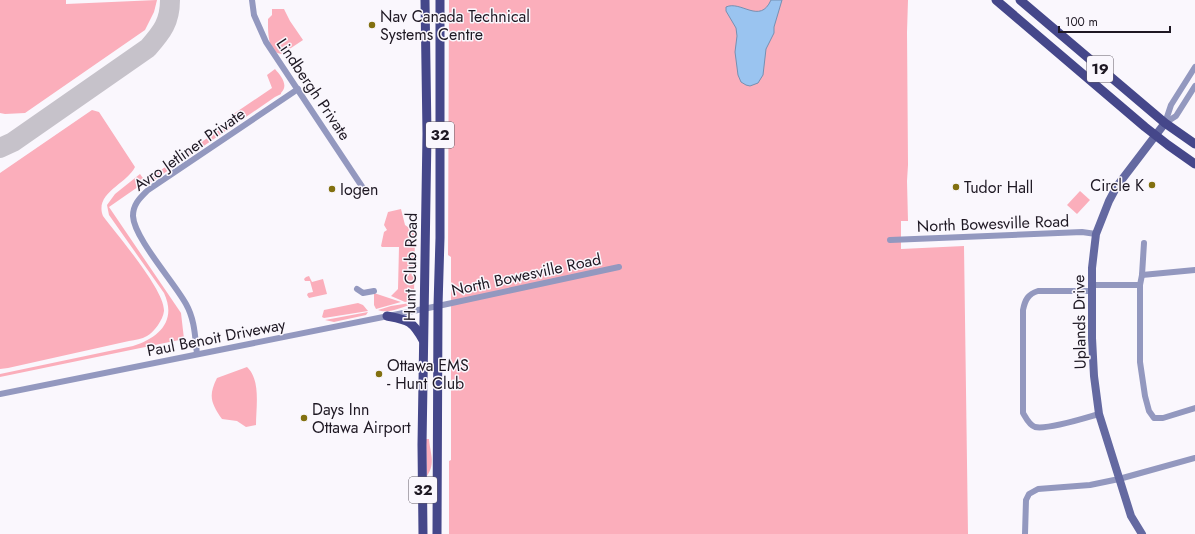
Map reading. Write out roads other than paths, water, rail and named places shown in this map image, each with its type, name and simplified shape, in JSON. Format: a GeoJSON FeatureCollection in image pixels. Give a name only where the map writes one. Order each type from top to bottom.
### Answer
{"type":"FeatureCollection","features":[{"type":"Feature","properties":{"kind":"main road","name":"Hunt Club Road"},"geometry":{"type":"LineString","coordinates":[[423,534],[422,445],[427,134],[426,0]]}},
{"type":"Feature","properties":{"kind":"main road","name":"Hunt Club Road"},"geometry":{"type":"LineString","coordinates":[[437,534],[438,306],[440,238],[440,0]]}},
{"type":"Feature","properties":{"kind":"main road","name":"19"},"geometry":{"type":"LineString","coordinates":[[996,0],[1156,136],[1195,164]]}},
{"type":"Feature","properties":{"kind":"main road","name":"19"},"geometry":{"type":"LineString","coordinates":[[1020,0],[1165,123],[1195,144]]}},
{"type":"Feature","properties":{"kind":"main road"},"geometry":{"type":"LineString","coordinates":[[387,316],[401,318],[413,324],[417,328],[424,342]]}},
{"type":"Feature","properties":{"kind":"street","name":"Lindbergh Private"},"geometry":{"type":"LineString","coordinates":[[252,0],[254,15],[266,42],[363,188]]}},
{"type":"Feature","properties":{"kind":"street"},"geometry":{"type":"LineString","coordinates":[[1165,123],[1171,105],[1195,67]]}},
{"type":"Feature","properties":{"kind":"street"},"geometry":{"type":"LineString","coordinates":[[1165,123],[1176,116],[1195,86]]}},
{"type":"Feature","properties":{"kind":"street","name":"Avro Jetliner Private"},"geometry":{"type":"LineString","coordinates":[[197,354],[194,325],[186,305],[136,230],[133,215],[136,202],[148,190],[298,89]]}},
{"type":"Feature","properties":{"kind":"street","name":"Uplands Drive"},"geometry":{"type":"LineString","coordinates":[[1142,534],[1131,516],[1099,414],[1092,345],[1092,268],[1096,234],[1109,201],[1117,186],[1165,123]]}},
{"type":"Feature","properties":{"kind":"street","name":"North Bowesville Road"},"geometry":{"type":"LineString","coordinates":[[890,240],[1082,232],[1096,234]]}},
{"type":"Feature","properties":{"kind":"street"},"geometry":{"type":"LineString","coordinates":[[1144,243],[1140,285],[1140,362],[1145,396],[1149,411],[1154,418],[1163,418],[1195,408]]}},
{"type":"Feature","properties":{"kind":"street","name":"North Bowesville Road"},"geometry":{"type":"LineString","coordinates":[[438,306],[619,267]]}},
{"type":"Feature","properties":{"kind":"street"},"geometry":{"type":"LineString","coordinates":[[1142,275],[1195,270]]}},
{"type":"Feature","properties":{"kind":"street"},"geometry":{"type":"LineString","coordinates":[[1099,414],[1050,426],[1036,427],[1028,421],[1023,413],[1024,301],[1031,293],[1038,291],[1140,285]]}},
{"type":"Feature","properties":{"kind":"street"},"geometry":{"type":"LineString","coordinates":[[357,289],[363,293],[371,294]]}},
{"type":"Feature","properties":{"kind":"street","name":"Paul Benoit Driveway"},"geometry":{"type":"LineString","coordinates":[[0,394],[438,306]]}},
{"type":"Feature","properties":{"kind":"street"},"geometry":{"type":"LineString","coordinates":[[1025,534],[1026,500],[1028,494],[1038,489],[1090,485],[1119,479],[1195,458]]}},
{"type":"Feature","properties":{"kind":"water"},"geometry":{"type":"Polygon","coordinates":[[[771,0],[782,0],[774,27],[774,33],[766,49],[763,75],[758,83],[750,86],[746,85],[741,82],[738,75],[735,52],[737,36],[736,28],[726,11],[726,7],[738,6],[750,10],[761,11],[767,7],[771,0]]]}},
{"type":"Feature","properties":{"kind":"place","name":"Nav Canada Technical Systems Centre"},"geometry":{"type":"Point","coordinates":[372,25]}},
{"type":"Feature","properties":{"kind":"place","name":"Circle K"},"geometry":{"type":"Point","coordinates":[1152,185]}},
{"type":"Feature","properties":{"kind":"place","name":"Tudor Hall"},"geometry":{"type":"Point","coordinates":[956,187]}},
{"type":"Feature","properties":{"kind":"place","name":"Iogen"},"geometry":{"type":"Point","coordinates":[332,189]}},
{"type":"Feature","properties":{"kind":"place","name":"Ottawa EMS - Hunt Club"},"geometry":{"type":"Point","coordinates":[379,374]}},
{"type":"Feature","properties":{"kind":"place","name":"Days Inn Ottawa Airport"},"geometry":{"type":"Point","coordinates":[304,418]}}]}
